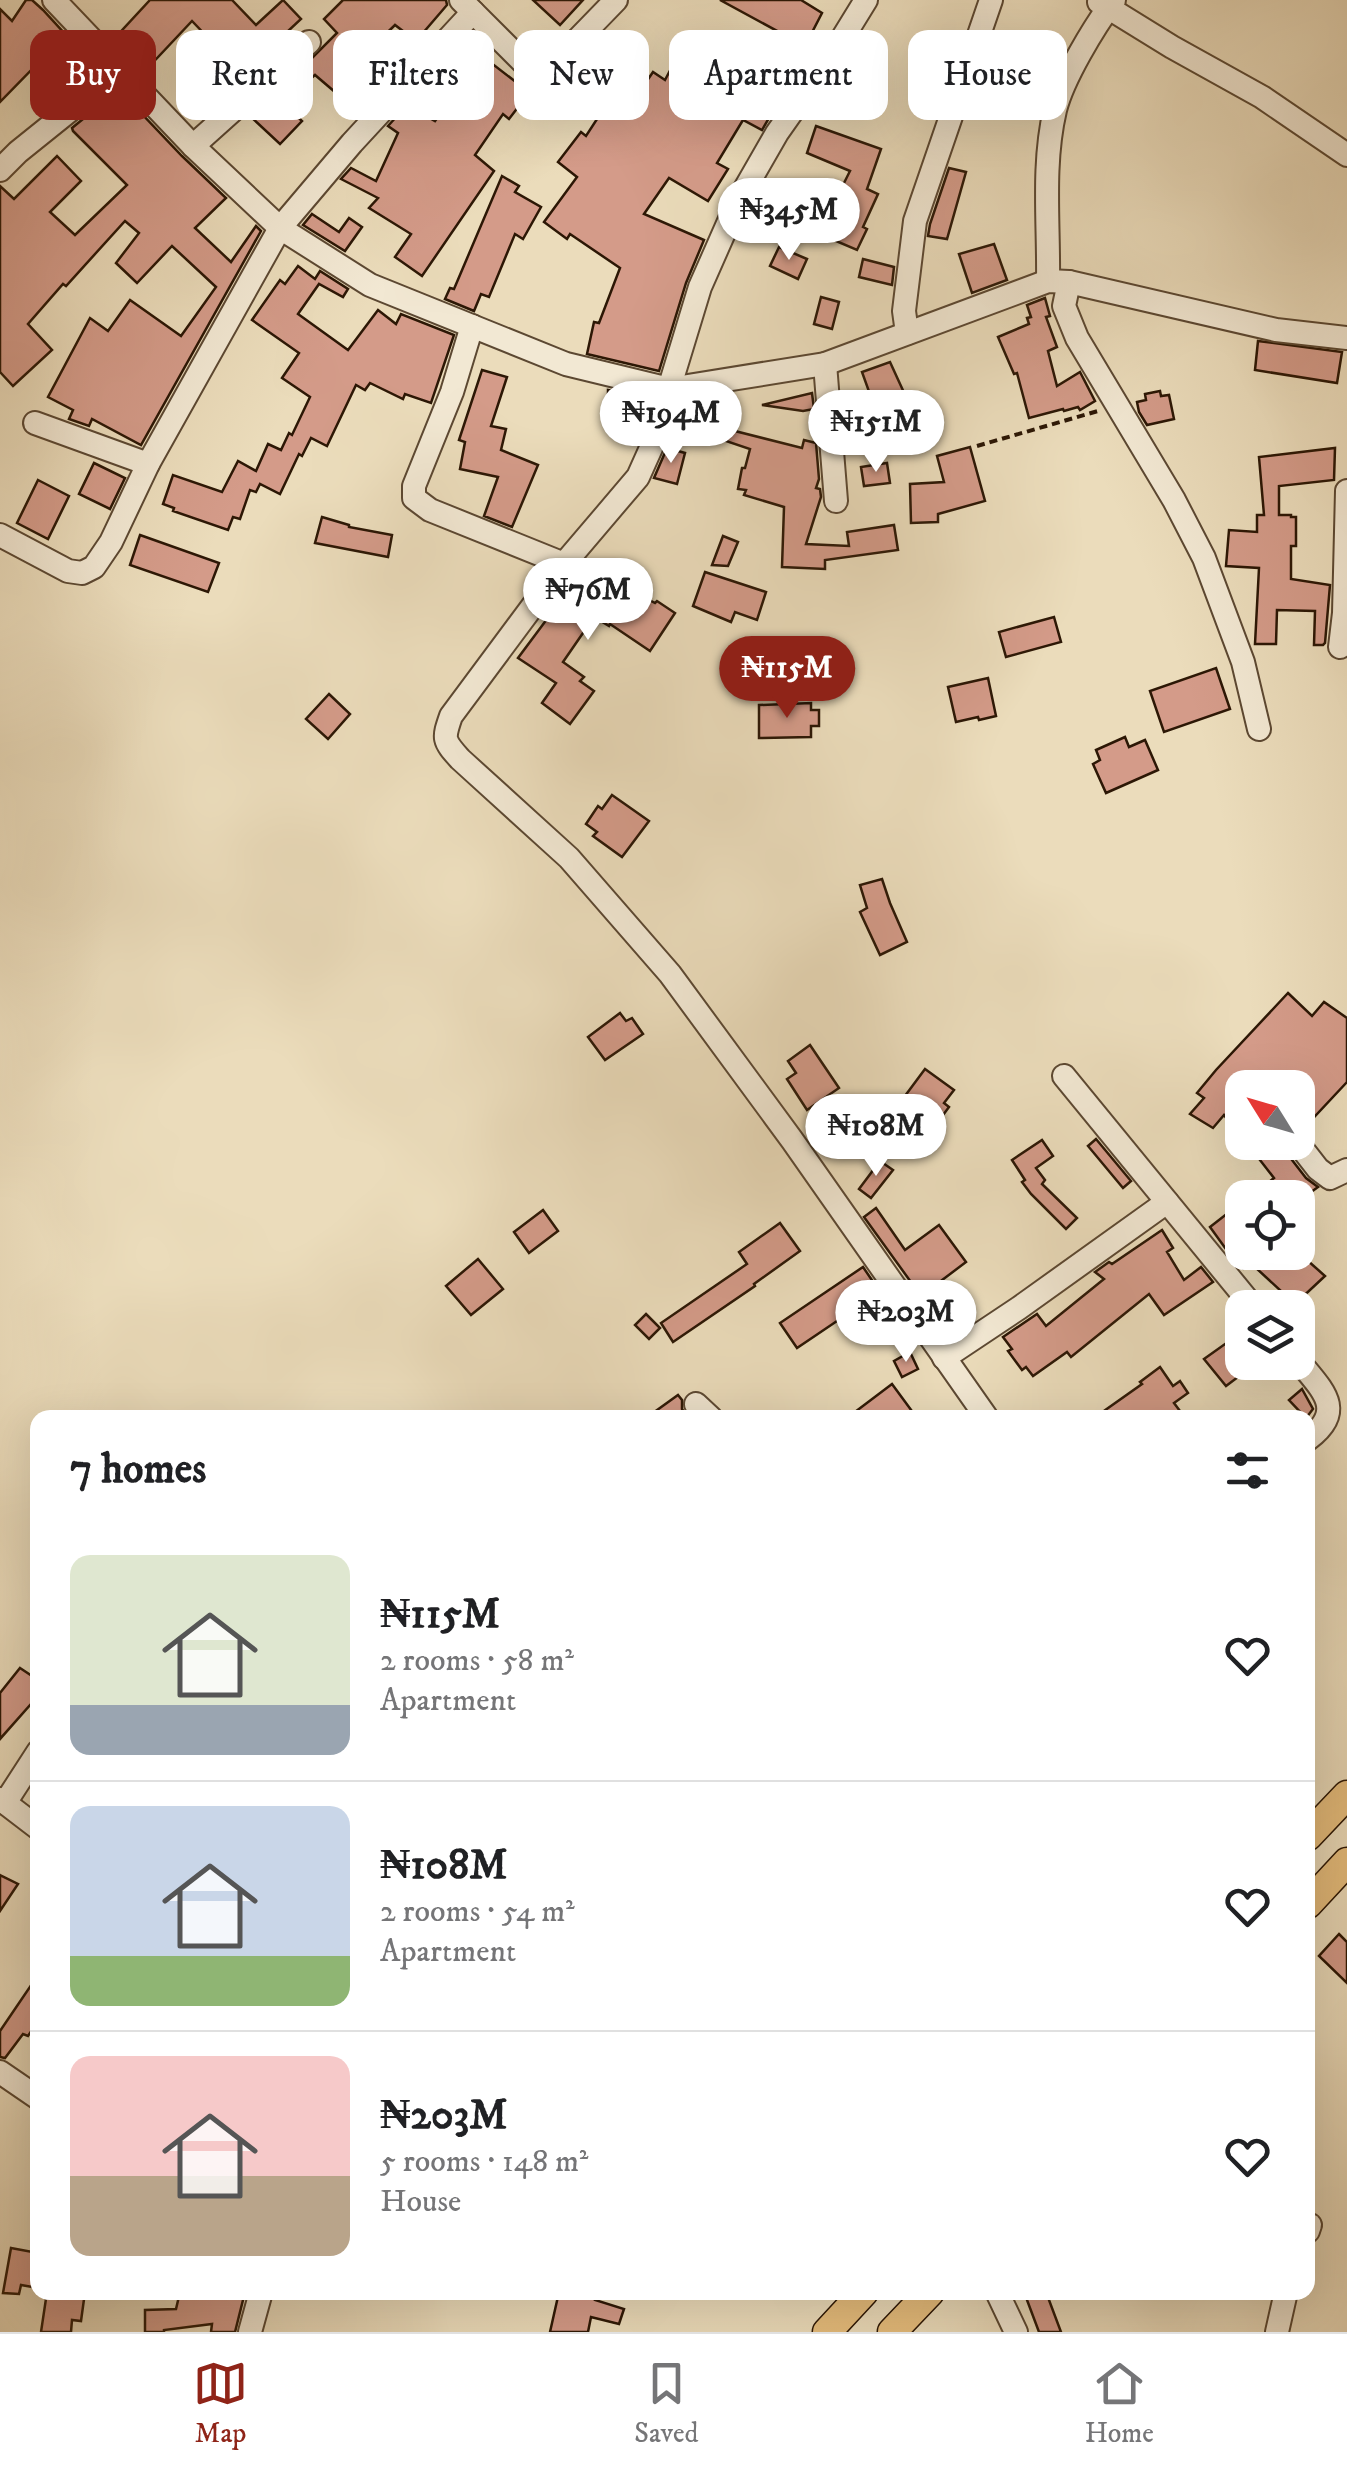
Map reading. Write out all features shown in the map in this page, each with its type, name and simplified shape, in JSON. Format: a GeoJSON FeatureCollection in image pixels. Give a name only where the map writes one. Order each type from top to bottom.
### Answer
{"type":"FeatureCollection","features":[{"type":"Feature","properties":{"kind":"main road"},"geometry":{"type":"LineString","coordinates":[[1315,1828],[1347,1794]]}},
{"type":"Feature","properties":{"kind":"main road"},"geometry":{"type":"LineString","coordinates":[[1315,1896],[1347,1862]]}},
{"type":"Feature","properties":{"kind":"main road"},"geometry":{"type":"LineString","coordinates":[[827,2332],[857,2300]]}},
{"type":"Feature","properties":{"kind":"main road"},"geometry":{"type":"LineString","coordinates":[[892,2332],[922,2300]]}},
{"type":"Feature","properties":{"kind":"street"},"geometry":{"type":"LineString","coordinates":[[54,0],[82,30]]}},
{"type":"Feature","properties":{"kind":"street"},"geometry":{"type":"LineString","coordinates":[[0,535],[68,571],[82,573],[94,567],[112,542],[148,464],[280,228],[467,6],[529,68],[542,71],[551,67],[616,0]]}},
{"type":"Feature","properties":{"kind":"street"},"geometry":{"type":"LineString","coordinates":[[866,0],[777,132],[738,201],[700,288],[652,448],[638,477],[564,564],[451,716],[445,734],[446,743],[460,759],[569,858],[670,974],[981,1410]]}},
{"type":"Feature","properties":{"kind":"street"},"geometry":{"type":"LineString","coordinates":[[907,333],[904,311],[916,222],[991,0]]}},
{"type":"Feature","properties":{"kind":"street"},"geometry":{"type":"LineString","coordinates":[[1259,729],[1244,662],[1204,558],[1174,500],[1076,338],[1064,306],[1058,282],[1048,156],[1056,106],[1106,2],[1347,155]]}},
{"type":"Feature","properties":{"kind":"street"},"geometry":{"type":"LineString","coordinates":[[156,107],[280,228],[370,285],[566,364],[669,389],[825,364],[1058,282],[1276,330],[1347,338]]}},
{"type":"Feature","properties":{"kind":"street"},"geometry":{"type":"LineString","coordinates":[[0,170],[58,120]]}},
{"type":"Feature","properties":{"kind":"street"},"geometry":{"type":"LineString","coordinates":[[193,146],[222,120]]}},
{"type":"Feature","properties":{"kind":"street"},"geometry":{"type":"LineString","coordinates":[[472,326],[452,392],[414,486],[414,498],[430,510],[564,564]]}},
{"type":"Feature","properties":{"kind":"street"},"geometry":{"type":"LineString","coordinates":[[825,364],[836,501]]}},
{"type":"Feature","properties":{"kind":"street"},"geometry":{"type":"LineString","coordinates":[[34,423],[148,464]]}},
{"type":"Feature","properties":{"kind":"street"},"geometry":{"type":"LineString","coordinates":[[1340,648],[1347,491]]}},
{"type":"Feature","properties":{"kind":"street"},"geometry":{"type":"LineString","coordinates":[[1064,1076],[1239,1290]]}},
{"type":"Feature","properties":{"kind":"street"},"geometry":{"type":"LineString","coordinates":[[1311,1160],[1330,1178],[1347,1170]]}},
{"type":"Feature","properties":{"kind":"street"},"geometry":{"type":"LineString","coordinates":[[944,1358],[1167,1202]]}},
{"type":"Feature","properties":{"kind":"street"},"geometry":{"type":"LineString","coordinates":[[1314,1380],[1331,1400],[1332,1413],[1315,1434]]}},
{"type":"Feature","properties":{"kind":"street"},"geometry":{"type":"LineString","coordinates":[[30,1763],[3,1801],[30,1822]]}},
{"type":"Feature","properties":{"kind":"street"},"geometry":{"type":"LineString","coordinates":[[0,2072],[30,2093]]}},
{"type":"Feature","properties":{"kind":"street"},"geometry":{"type":"LineString","coordinates":[[250,2332],[258,2300]]}},
{"type":"Feature","properties":{"kind":"street"},"geometry":{"type":"LineString","coordinates":[[1001,2300],[1016,2332]]}},
{"type":"Feature","properties":{"kind":"street"},"geometry":{"type":"LineString","coordinates":[[1277,2332],[1284,2300]]}},
{"type":"Feature","properties":{"kind":"path"},"geometry":{"type":"LineString","coordinates":[[977,446],[1118,408]]}},
{"type":"Feature","properties":{"kind":"building"},"geometry":{"type":"Polygon","coordinates":[[[26,0],[32,0],[61,30],[30,30],[30,71],[0,102],[0,9],[12,21],[26,0]]]}},
{"type":"Feature","properties":{"kind":"building"},"geometry":{"type":"Polygon","coordinates":[[[150,0],[232,0],[256,25],[283,0],[301,19],[289,30],[201,30],[192,21],[184,30],[176,30],[176,38],[156,59],[156,30],[122,30],[150,0]]]}},
{"type":"Feature","properties":{"kind":"building"},"geometry":{"type":"Polygon","coordinates":[[[343,0],[446,0],[447,5],[425,30],[402,30],[395,25],[390,30],[334,30],[324,19],[343,0]]]}},
{"type":"Feature","properties":{"kind":"building"},"geometry":{"type":"Polygon","coordinates":[[[533,0],[583,0],[560,25],[533,0]]]}},
{"type":"Feature","properties":{"kind":"building"},"geometry":{"type":"Polygon","coordinates":[[[720,0],[801,0],[822,13],[813,30],[775,30],[720,0]]]}},
{"type":"Feature","properties":{"kind":"building"},"geometry":{"type":"Polygon","coordinates":[[[333,37],[333,90],[313,77],[313,57],[333,37]]]}},
{"type":"Feature","properties":{"kind":"building"},"geometry":{"type":"Polygon","coordinates":[[[494,65],[514,81],[514,112],[509,119],[503,114],[475,155],[494,171],[422,276],[395,257],[411,234],[369,208],[378,198],[341,179],[351,168],[376,181],[398,133],[388,126],[393,120],[494,120],[494,65]]]}},
{"type":"Feature","properties":{"kind":"building"},"geometry":{"type":"Polygon","coordinates":[[[653,72],[665,80],[669,72],[669,120],[743,120],[717,163],[728,169],[708,201],[669,178],[644,214],[704,240],[686,283],[659,371],[587,354],[594,322],[599,323],[620,268],[570,234],[567,239],[544,222],[577,177],[558,162],[581,132],[586,136],[596,120],[649,120],[649,78],[653,72]]]}},
{"type":"Feature","properties":{"kind":"building"},"geometry":{"type":"Polygon","coordinates":[[[82,120],[148,120],[226,198],[195,228],[231,262],[256,226],[261,231],[141,445],[92,419],[89,426],[69,419],[73,410],[48,397],[90,318],[108,331],[130,300],[181,336],[216,287],[172,246],[137,283],[116,263],[139,233],[125,221],[28,324],[52,350],[13,386],[0,372],[0,186],[14,199],[57,156],[81,181],[50,212],[75,235],[127,185],[72,128],[82,120]]]}},
{"type":"Feature","properties":{"kind":"building"},"geometry":{"type":"Polygon","coordinates":[[[254,120],[301,120],[280,144],[254,120]]]}},
{"type":"Feature","properties":{"kind":"building"},"geometry":{"type":"Polygon","coordinates":[[[743,120],[768,120],[762,130],[743,120]]]}},
{"type":"Feature","properties":{"kind":"building"},"geometry":{"type":"Polygon","coordinates":[[[816,126],[881,149],[867,189],[878,194],[857,250],[836,241],[847,201],[837,197],[850,171],[807,153],[816,126]]]}},
{"type":"Feature","properties":{"kind":"building"},"geometry":{"type":"Polygon","coordinates":[[[949,168],[966,172],[947,239],[928,236],[930,224],[949,168]]]}},
{"type":"Feature","properties":{"kind":"building"},"geometry":{"type":"Polygon","coordinates":[[[502,176],[519,186],[515,192],[541,207],[523,239],[515,234],[489,297],[481,294],[474,311],[445,299],[450,288],[454,289],[502,176]]]}},
{"type":"Feature","properties":{"kind":"building"},"geometry":{"type":"Polygon","coordinates":[[[786,189],[831,205],[823,224],[779,208],[786,189]]]}},
{"type":"Feature","properties":{"kind":"building"},"geometry":{"type":"Polygon","coordinates":[[[312,214],[339,232],[349,218],[362,227],[345,251],[303,225],[312,214]]]}},
{"type":"Feature","properties":{"kind":"building"},"geometry":{"type":"Polygon","coordinates":[[[994,244],[1007,280],[972,293],[959,254],[994,244]]]}},
{"type":"Feature","properties":{"kind":"building"},"geometry":{"type":"Polygon","coordinates":[[[779,247],[807,259],[798,279],[770,266],[779,247]]]}},
{"type":"Feature","properties":{"kind":"building"},"geometry":{"type":"Polygon","coordinates":[[[863,259],[894,267],[892,285],[859,277],[863,259]]]}},
{"type":"Feature","properties":{"kind":"building"},"geometry":{"type":"Polygon","coordinates":[[[298,266],[315,279],[320,271],[348,289],[343,297],[319,284],[298,314],[348,350],[378,310],[396,324],[401,314],[454,335],[431,403],[405,394],[403,399],[370,383],[365,390],[356,385],[327,446],[311,438],[280,494],[260,484],[256,492],[250,490],[240,519],[233,517],[228,530],[173,511],[174,508],[163,504],[173,475],[222,492],[238,461],[256,471],[268,444],[281,450],[289,433],[292,435],[310,397],[282,378],[299,353],[252,320],[280,280],[285,284],[298,266]]]}},
{"type":"Feature","properties":{"kind":"building"},"geometry":{"type":"Polygon","coordinates":[[[821,297],[839,302],[832,329],[814,324],[821,297]]]}},
{"type":"Feature","properties":{"kind":"building"},"geometry":{"type":"Polygon","coordinates":[[[1045,298],[1050,316],[1046,317],[1057,347],[1048,351],[1057,386],[1080,372],[1095,401],[1080,410],[1063,409],[1029,418],[1017,373],[1014,374],[998,337],[1029,324],[1027,305],[1045,298]]]}},
{"type":"Feature","properties":{"kind":"building"},"geometry":{"type":"Polygon","coordinates":[[[1258,341],[1342,352],[1337,383],[1255,370],[1258,341]]]}},
{"type":"Feature","properties":{"kind":"building"},"geometry":{"type":"Polygon","coordinates":[[[890,362],[906,397],[903,398],[908,418],[848,434],[843,404],[871,397],[862,372],[890,362]]]}},
{"type":"Feature","properties":{"kind":"building"},"geometry":{"type":"Polygon","coordinates":[[[482,370],[507,377],[491,426],[506,429],[501,450],[538,465],[512,527],[484,516],[498,477],[460,469],[465,442],[459,440],[482,370]]]}},
{"type":"Feature","properties":{"kind":"building"},"geometry":{"type":"Polygon","coordinates":[[[608,390],[631,395],[631,404],[608,404],[608,390]]]}},
{"type":"Feature","properties":{"kind":"building"},"geometry":{"type":"Polygon","coordinates":[[[1160,391],[1161,396],[1169,395],[1174,419],[1147,425],[1137,402],[1146,400],[1145,394],[1160,391]]]}},
{"type":"Feature","properties":{"kind":"building"},"geometry":{"type":"Polygon","coordinates":[[[812,393],[814,409],[762,405],[812,393]]]}},
{"type":"Feature","properties":{"kind":"building"},"geometry":{"type":"Polygon","coordinates":[[[723,428],[802,448],[804,440],[816,443],[816,488],[820,489],[821,497],[806,544],[849,546],[847,532],[894,525],[898,550],[825,560],[825,569],[782,567],[784,507],[744,495],[746,490],[738,489],[750,449],[720,439],[723,428]]]}},
{"type":"Feature","properties":{"kind":"building"},"geometry":{"type":"Polygon","coordinates":[[[970,447],[985,501],[938,514],[938,522],[911,523],[910,484],[944,482],[937,456],[970,447]]]}},
{"type":"Feature","properties":{"kind":"building"},"geometry":{"type":"Polygon","coordinates":[[[667,448],[685,453],[677,484],[654,478],[667,448]]]}},
{"type":"Feature","properties":{"kind":"building"},"geometry":{"type":"Polygon","coordinates":[[[1335,448],[1334,480],[1279,486],[1279,515],[1296,517],[1291,579],[1330,585],[1325,643],[1314,645],[1315,611],[1277,610],[1276,644],[1255,644],[1259,568],[1226,566],[1229,530],[1257,532],[1257,515],[1264,515],[1259,457],[1335,448]]]}},
{"type":"Feature","properties":{"kind":"building"},"geometry":{"type":"Polygon","coordinates":[[[94,463],[125,478],[110,509],[79,494],[94,463]]]}},
{"type":"Feature","properties":{"kind":"building"},"geometry":{"type":"Polygon","coordinates":[[[887,463],[890,483],[864,486],[861,467],[887,463]]]}},
{"type":"Feature","properties":{"kind":"building"},"geometry":{"type":"Polygon","coordinates":[[[38,480],[69,496],[48,539],[17,523],[38,480]]]}},
{"type":"Feature","properties":{"kind":"building"},"geometry":{"type":"Polygon","coordinates":[[[322,517],[392,535],[388,557],[315,543],[322,517]]]}},
{"type":"Feature","properties":{"kind":"building"},"geometry":{"type":"Polygon","coordinates":[[[140,535],[219,563],[208,592],[130,565],[140,535]]]}},
{"type":"Feature","properties":{"kind":"building"},"geometry":{"type":"Polygon","coordinates":[[[723,536],[738,542],[728,566],[712,565],[723,536]]]}},
{"type":"Feature","properties":{"kind":"building"},"geometry":{"type":"Polygon","coordinates":[[[705,572],[766,592],[757,620],[735,612],[731,622],[693,606],[705,572]]]}},
{"type":"Feature","properties":{"kind":"building"},"geometry":{"type":"Polygon","coordinates":[[[587,584],[628,611],[638,594],[675,613],[650,651],[594,617],[563,662],[584,677],[580,681],[594,691],[570,724],[542,703],[556,683],[518,658],[553,611],[564,619],[587,584]]]}},
{"type":"Feature","properties":{"kind":"building"},"geometry":{"type":"Polygon","coordinates":[[[1054,617],[1061,642],[1006,657],[999,632],[1054,617]]]}},
{"type":"Feature","properties":{"kind":"building"},"geometry":{"type":"Polygon","coordinates":[[[1216,668],[1230,709],[1164,732],[1150,691],[1216,668]]]}},
{"type":"Feature","properties":{"kind":"building"},"geometry":{"type":"Polygon","coordinates":[[[988,678],[996,716],[956,722],[948,687],[988,678]]]}},
{"type":"Feature","properties":{"kind":"building"},"geometry":{"type":"Polygon","coordinates":[[[329,694],[350,714],[328,739],[306,719],[329,694]]]}},
{"type":"Feature","properties":{"kind":"building"},"geometry":{"type":"Polygon","coordinates":[[[811,703],[811,710],[819,710],[819,726],[811,726],[811,737],[759,738],[759,705],[811,703]]]}},
{"type":"Feature","properties":{"kind":"building"},"geometry":{"type":"Polygon","coordinates":[[[1125,737],[1129,747],[1145,740],[1158,770],[1106,793],[1093,764],[1100,760],[1096,750],[1125,737]]]}},
{"type":"Feature","properties":{"kind":"building"},"geometry":{"type":"Polygon","coordinates":[[[612,795],[649,821],[622,857],[593,836],[597,832],[586,824],[598,806],[602,809],[612,795]]]}},
{"type":"Feature","properties":{"kind":"building"},"geometry":{"type":"Polygon","coordinates":[[[882,879],[907,942],[880,955],[860,912],[867,908],[860,885],[882,879]]]}},
{"type":"Feature","properties":{"kind":"building"},"geometry":{"type":"Polygon","coordinates":[[[1288,993],[1312,1016],[1324,1002],[1347,1018],[1347,1082],[1315,1116],[1315,1070],[1225,1070],[1225,1116],[1213,1128],[1190,1114],[1204,1098],[1197,1093],[1288,993]]]}},
{"type":"Feature","properties":{"kind":"building"},"geometry":{"type":"Polygon","coordinates":[[[620,1013],[626,1021],[632,1018],[643,1034],[605,1060],[588,1037],[620,1013]]]}},
{"type":"Feature","properties":{"kind":"building"},"geometry":{"type":"Polygon","coordinates":[[[810,1045],[839,1088],[807,1110],[787,1079],[796,1073],[788,1061],[810,1045]]]}},
{"type":"Feature","properties":{"kind":"building"},"geometry":{"type":"Polygon","coordinates":[[[925,1069],[954,1090],[944,1103],[949,1107],[923,1142],[901,1125],[910,1112],[899,1104],[925,1069]]]}},
{"type":"Feature","properties":{"kind":"building"},"geometry":{"type":"Polygon","coordinates":[[[1096,1139],[1131,1181],[1123,1188],[1088,1146],[1096,1139]]]}},
{"type":"Feature","properties":{"kind":"building"},"geometry":{"type":"Polygon","coordinates":[[[1042,1140],[1053,1156],[1036,1168],[1045,1180],[1042,1184],[1077,1218],[1066,1229],[1031,1194],[1012,1160],[1042,1140]]]}},
{"type":"Feature","properties":{"kind":"building"},"geometry":{"type":"Polygon","coordinates":[[[1260,1160],[1292,1160],[1309,1180],[1272,1180],[1274,1178],[1260,1160]]]}},
{"type":"Feature","properties":{"kind":"building"},"geometry":{"type":"Polygon","coordinates":[[[880,1161],[893,1170],[871,1198],[859,1189],[880,1161]]]}},
{"type":"Feature","properties":{"kind":"building"},"geometry":{"type":"Polygon","coordinates":[[[876,1208],[905,1250],[939,1225],[966,1262],[921,1296],[864,1217],[876,1208]]]}},
{"type":"Feature","properties":{"kind":"building"},"geometry":{"type":"Polygon","coordinates":[[[543,1210],[558,1231],[529,1253],[514,1232],[543,1210]]]}},
{"type":"Feature","properties":{"kind":"building"},"geometry":{"type":"Polygon","coordinates":[[[1225,1215],[1225,1248],[1210,1227],[1225,1215]]]}},
{"type":"Feature","properties":{"kind":"building"},"geometry":{"type":"Polygon","coordinates":[[[780,1223],[800,1251],[673,1342],[661,1323],[747,1264],[739,1252],[780,1223]]]}},
{"type":"Feature","properties":{"kind":"building"},"geometry":{"type":"Polygon","coordinates":[[[1162,1230],[1173,1248],[1167,1252],[1184,1280],[1201,1267],[1213,1282],[1164,1315],[1149,1294],[1071,1357],[1067,1352],[1033,1376],[1026,1367],[1022,1370],[1003,1337],[1037,1314],[1046,1326],[1104,1279],[1095,1272],[1162,1230]]]}},
{"type":"Feature","properties":{"kind":"building"},"geometry":{"type":"Polygon","coordinates":[[[478,1259],[503,1289],[471,1315],[446,1286],[478,1259]]]}},
{"type":"Feature","properties":{"kind":"building"},"geometry":{"type":"Polygon","coordinates":[[[863,1267],[880,1292],[797,1348],[780,1323],[863,1267]]]}},
{"type":"Feature","properties":{"kind":"building"},"geometry":{"type":"Polygon","coordinates":[[[1315,1267],[1325,1276],[1310,1290],[1280,1290],[1258,1270],[1315,1267]]]}},
{"type":"Feature","properties":{"kind":"building"},"geometry":{"type":"Polygon","coordinates":[[[646,1314],[660,1328],[649,1339],[635,1325],[646,1314]]]}},
{"type":"Feature","properties":{"kind":"building"},"geometry":{"type":"Polygon","coordinates":[[[1225,1344],[1225,1380],[1234,1380],[1226,1386],[1204,1359],[1225,1344]]]}},
{"type":"Feature","properties":{"kind":"building"},"geometry":{"type":"Polygon","coordinates":[[[910,1352],[918,1369],[902,1377],[894,1361],[910,1352]]]}},
{"type":"Feature","properties":{"kind":"building"},"geometry":{"type":"Polygon","coordinates":[[[1160,1367],[1173,1386],[1180,1381],[1188,1393],[1174,1403],[1179,1410],[1105,1410],[1160,1367]]]}},
{"type":"Feature","properties":{"kind":"building"},"geometry":{"type":"Polygon","coordinates":[[[892,1384],[911,1410],[858,1410],[892,1384]]]}},
{"type":"Feature","properties":{"kind":"building"},"geometry":{"type":"Polygon","coordinates":[[[1302,1389],[1313,1409],[1298,1410],[1289,1400],[1302,1389]]]}},
{"type":"Feature","properties":{"kind":"building"},"geometry":{"type":"Polygon","coordinates":[[[678,1395],[682,1400],[683,1410],[657,1410],[678,1395]]]}},
{"type":"Feature","properties":{"kind":"building"},"geometry":{"type":"Polygon","coordinates":[[[20,1668],[30,1675],[30,1705],[0,1739],[0,1693],[20,1668]]]}},
{"type":"Feature","properties":{"kind":"building"},"geometry":{"type":"Polygon","coordinates":[[[0,1875],[18,1884],[0,1911],[0,1875]]]}},
{"type":"Feature","properties":{"kind":"building"},"geometry":{"type":"Polygon","coordinates":[[[1339,1934],[1347,1942],[1347,1983],[1319,1956],[1339,1934]]]}},
{"type":"Feature","properties":{"kind":"building"},"geometry":{"type":"Polygon","coordinates":[[[30,1987],[30,2033],[23,2034],[5,2058],[0,2057],[0,2031],[30,1987]]]}},
{"type":"Feature","properties":{"kind":"building"},"geometry":{"type":"Polygon","coordinates":[[[11,2248],[30,2252],[30,2287],[21,2285],[19,2294],[3,2293],[11,2248]]]}},
{"type":"Feature","properties":{"kind":"building"},"geometry":{"type":"Polygon","coordinates":[[[46,2300],[84,2300],[81,2321],[72,2320],[71,2332],[41,2332],[46,2300]]]}},
{"type":"Feature","properties":{"kind":"building"},"geometry":{"type":"Polygon","coordinates":[[[178,2300],[243,2300],[235,2332],[211,2332],[212,2324],[145,2332],[145,2310],[176,2309],[178,2300]]]}},
{"type":"Feature","properties":{"kind":"building"},"geometry":{"type":"Polygon","coordinates":[[[557,2300],[595,2300],[624,2309],[619,2324],[591,2317],[588,2332],[550,2332],[557,2300]]]}},
{"type":"Feature","properties":{"kind":"building"},"geometry":{"type":"Polygon","coordinates":[[[1027,2300],[1049,2300],[1061,2332],[1039,2332],[1027,2300]]]}}]}
